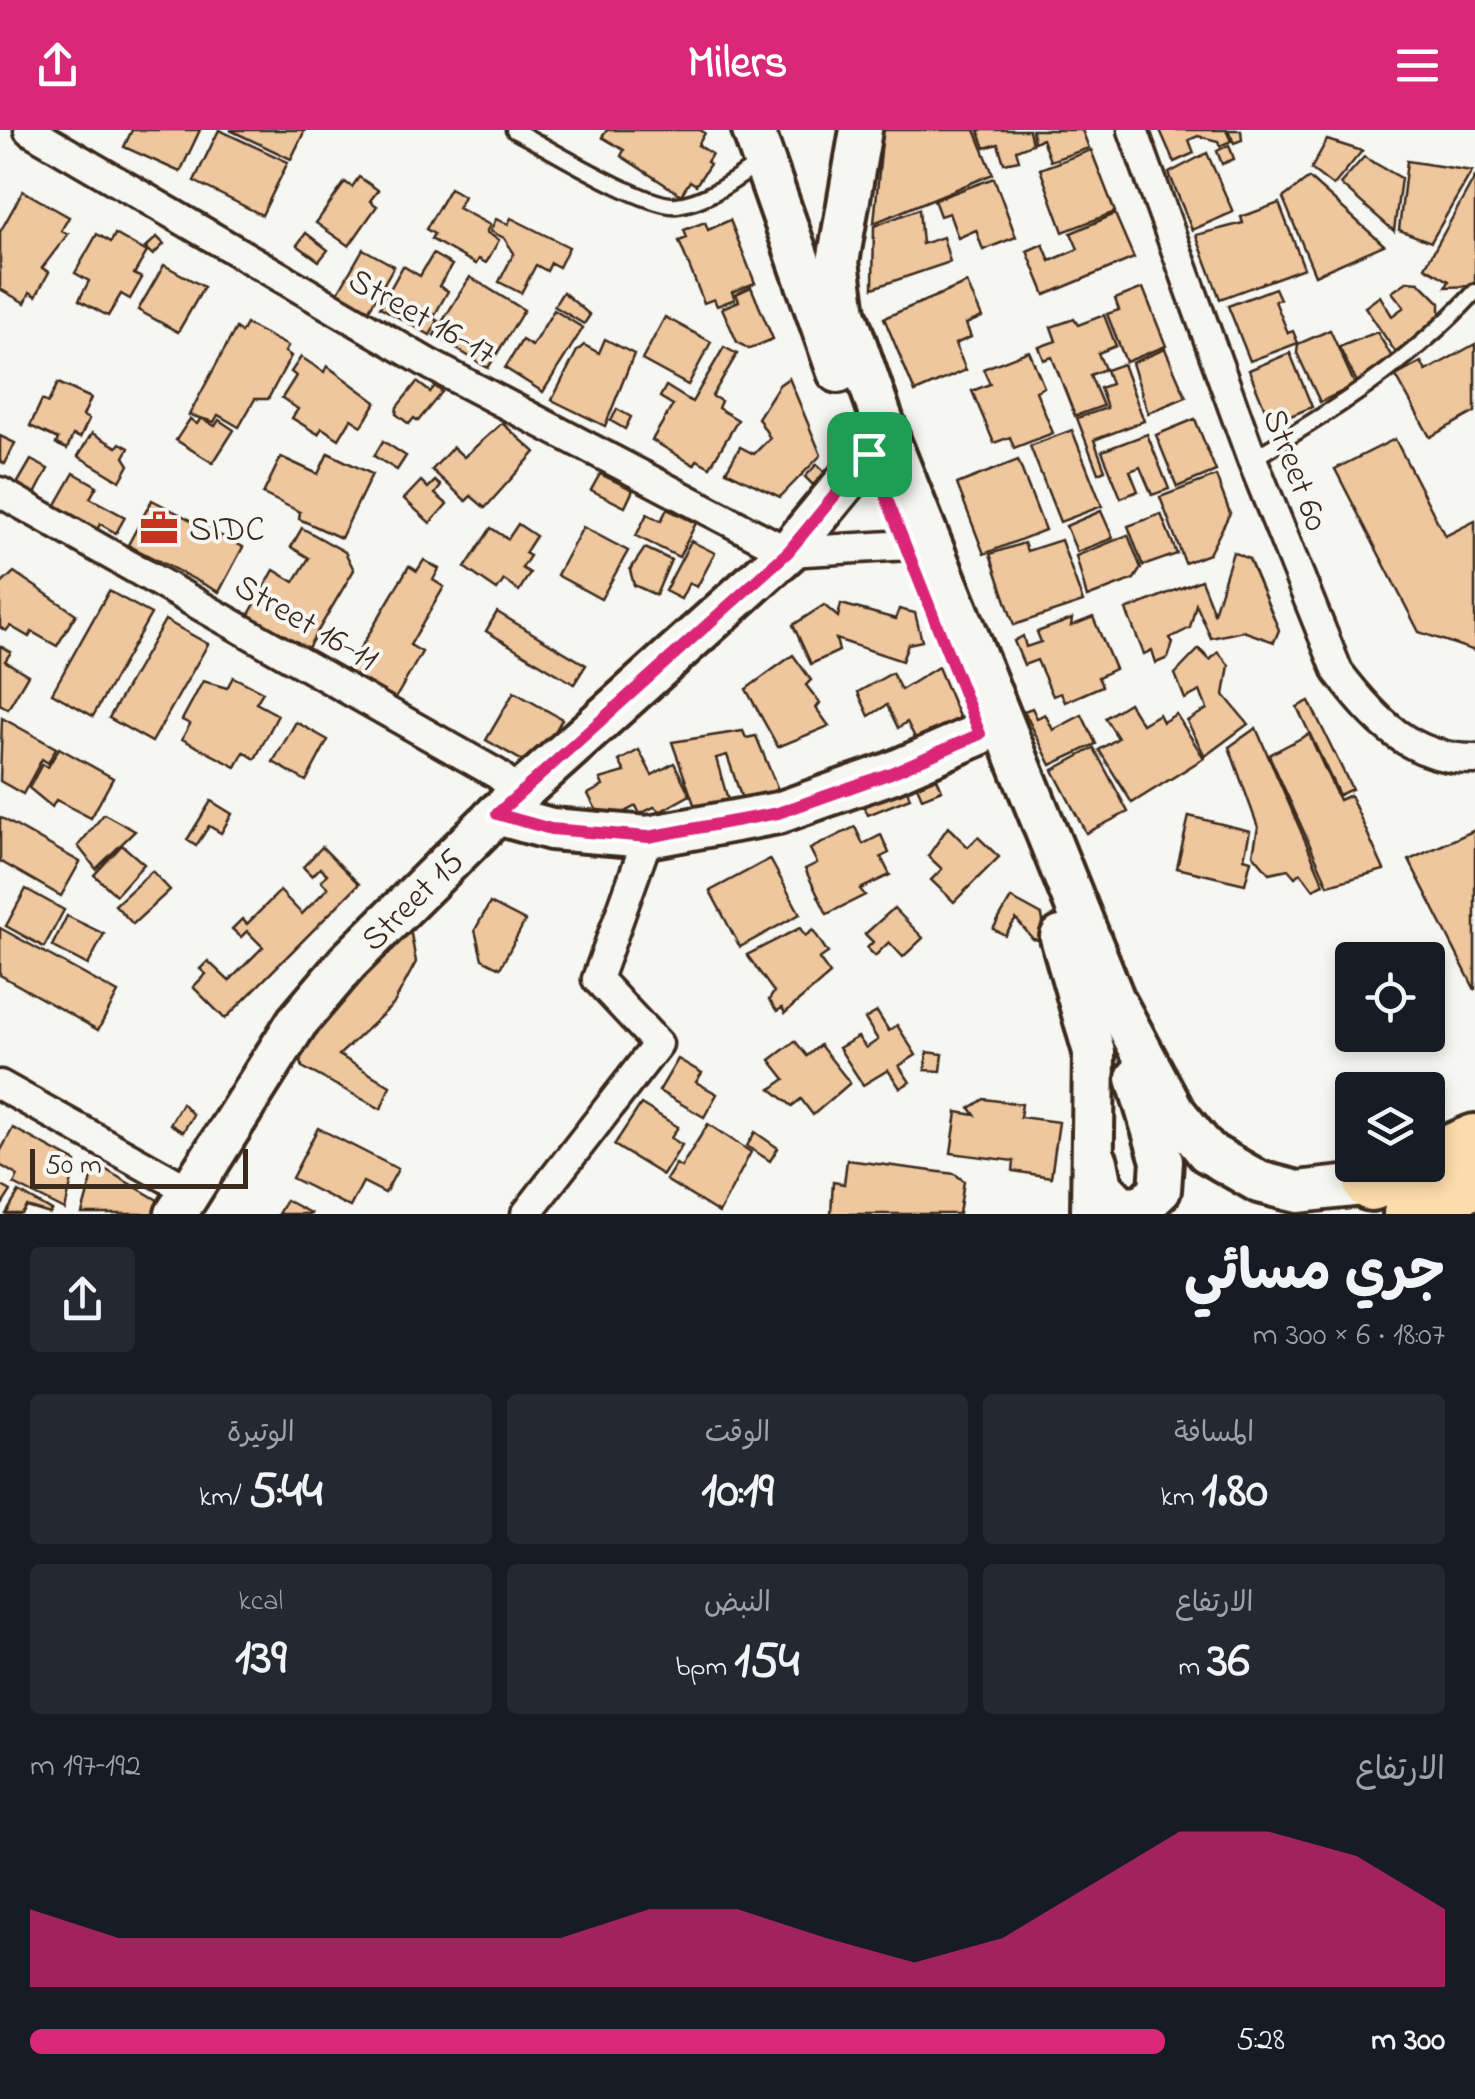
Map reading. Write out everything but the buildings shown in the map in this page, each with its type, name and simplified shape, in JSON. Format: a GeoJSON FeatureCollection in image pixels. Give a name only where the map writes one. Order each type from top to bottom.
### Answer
{"type":"FeatureCollection","features":[{"type":"Feature","properties":{"kind":"highway"},"geometry":{"type":"LineString","coordinates":[[1445,1153],[1475,1140]]}},
{"type":"Feature","properties":{"kind":"highway"},"geometry":{"type":"LineString","coordinates":[[1400,1188],[1475,1180]]}},
{"type":"Feature","properties":{"kind":"main road"},"geometry":{"type":"LineString","coordinates":[[861,130],[842,220],[838,262],[827,300],[869,454],[909,546],[1062,940],[1090,1028],[1092,1214]]}},
{"type":"Feature","properties":{"kind":"main road"},"geometry":{"type":"LineString","coordinates":[[759,145],[892,445],[1114,1000],[1162,1161],[1164,1176],[1153,1201],[1131,1209],[1109,1198],[1093,1144]]}},
{"type":"Feature","properties":{"kind":"main road","name":"Street 15"},"geometry":{"type":"LineString","coordinates":[[184,1203],[297,1022],[348,962],[509,804],[788,552],[869,454]]}},
{"type":"Feature","properties":{"kind":"main road"},"geometry":{"type":"LineString","coordinates":[[509,804],[551,829],[648,837],[778,813],[891,773],[980,734]]}},
{"type":"Feature","properties":{"kind":"main road"},"geometry":{"type":"LineString","coordinates":[[1114,1000],[1173,1110],[1206,1152],[1259,1182],[1298,1192],[1400,1188]]}},
{"type":"Feature","properties":{"kind":"main road"},"geometry":{"type":"LineString","coordinates":[[1295,1214],[1400,1188]]}},
{"type":"Feature","properties":{"kind":"street","name":"Street 16-17"},"geometry":{"type":"LineString","coordinates":[[29,130],[431,365],[788,552]]}},
{"type":"Feature","properties":{"kind":"street","name":"Street 60"},"geometry":{"type":"LineString","coordinates":[[1133,130],[1252,459],[1324,643],[1349,686],[1404,744],[1437,756],[1475,759]]}},
{"type":"Feature","properties":{"kind":"street","name":"Street 16-11"},"geometry":{"type":"LineString","coordinates":[[0,492],[496,774],[509,804]]}},
{"type":"Feature","properties":{"kind":"street"},"geometry":{"type":"LineString","coordinates":[[788,552],[909,546]]}},
{"type":"Feature","properties":{"kind":"street"},"geometry":{"type":"LineString","coordinates":[[526,1214],[658,1044],[597,979],[648,837]]}},
{"type":"Feature","properties":{"kind":"street"},"geometry":{"type":"LineString","coordinates":[[0,1086],[184,1203]]}},
{"type":"Feature","properties":{"kind":"lane"},"geometry":{"type":"LineString","coordinates":[[514,130],[640,196],[674,206],[715,193],[759,145]]}},
{"type":"Feature","properties":{"kind":"lane"},"geometry":{"type":"LineString","coordinates":[[1252,459],[1377,383],[1431,339],[1475,292]]}},
{"type":"Feature","properties":{"kind":"place","name":"SIDC"},"geometry":{"type":"Point","coordinates":[159,528]}},
{"type":"Feature","properties":{"kind":"route"},"geometry":{"type":"LineString","coordinates":[[869,454],[909,546],[980,734],[891,773],[778,813],[648,837],[551,829],[497,814],[788,552],[869,454]]}}]}
